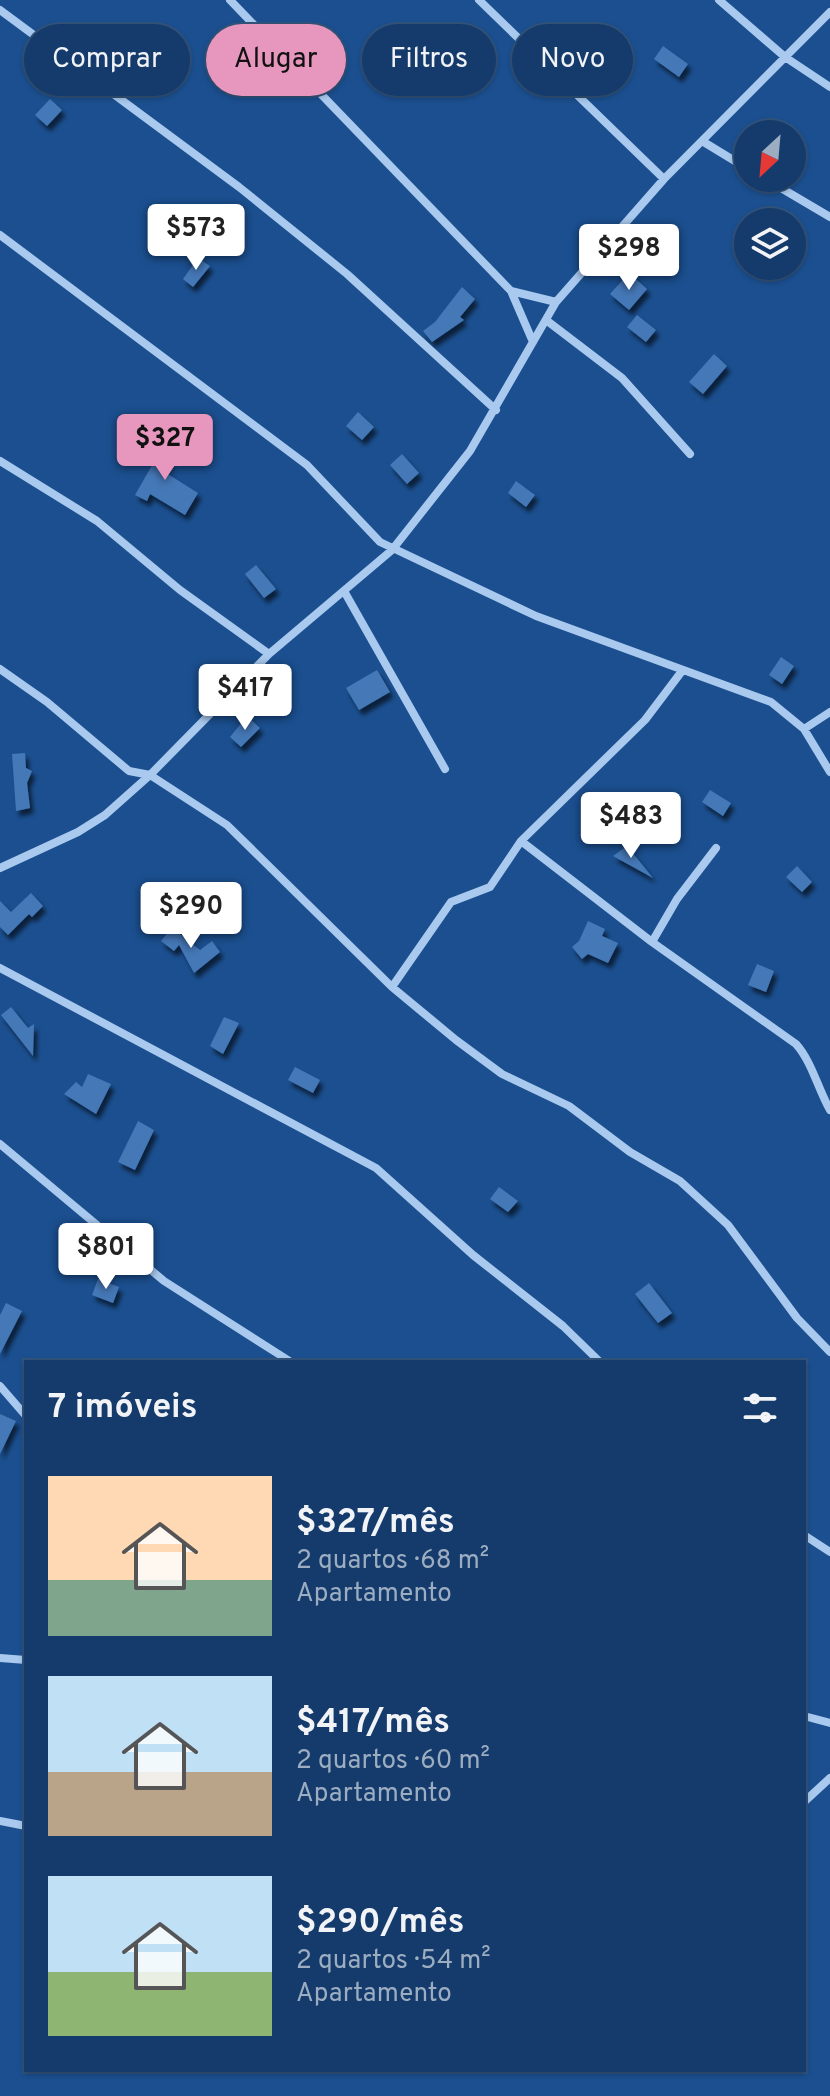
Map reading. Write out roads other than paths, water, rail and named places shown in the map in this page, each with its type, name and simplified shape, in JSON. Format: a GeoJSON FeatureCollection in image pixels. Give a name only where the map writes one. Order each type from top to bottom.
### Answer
{"type":"FeatureCollection","features":[{"type":"Feature","properties":{"kind":"street"},"geometry":{"type":"LineString","coordinates":[[230,0],[511,291],[533,342]]}},
{"type":"Feature","properties":{"kind":"street"},"geometry":{"type":"LineString","coordinates":[[479,0],[664,179]]}},
{"type":"Feature","properties":{"kind":"street"},"geometry":{"type":"LineString","coordinates":[[719,0],[785,57],[830,87]]}},
{"type":"Feature","properties":{"kind":"street"},"geometry":{"type":"LineString","coordinates":[[0,10],[239,187],[323,255],[496,410]]}},
{"type":"Feature","properties":{"kind":"street"},"geometry":{"type":"LineString","coordinates":[[0,868],[78,832],[105,815],[150,775],[269,654],[392,550],[470,451],[556,302],[664,179],[830,12]]}},
{"type":"Feature","properties":{"kind":"street"},"geometry":{"type":"LineString","coordinates":[[702,141],[734,160]]}},
{"type":"Feature","properties":{"kind":"street"},"geometry":{"type":"LineString","coordinates":[[788,192],[830,217]]}},
{"type":"Feature","properties":{"kind":"street"},"geometry":{"type":"LineString","coordinates":[[0,235],[307,465],[370,533],[392,550],[536,616],[771,702],[804,729],[830,772]]}},
{"type":"Feature","properties":{"kind":"street"},"geometry":{"type":"LineString","coordinates":[[511,291],[556,302]]}},
{"type":"Feature","properties":{"kind":"street"},"geometry":{"type":"LineString","coordinates":[[546,320],[622,378],[690,454]]}},
{"type":"Feature","properties":{"kind":"street"},"geometry":{"type":"LineString","coordinates":[[0,461],[97,521],[180,590],[269,654]]}},
{"type":"Feature","properties":{"kind":"street"},"geometry":{"type":"LineString","coordinates":[[344,591],[445,769]]}},
{"type":"Feature","properties":{"kind":"street"},"geometry":{"type":"LineString","coordinates":[[0,669],[47,702],[118,764],[138,776],[150,775],[227,825],[392,987],[502,1074],[569,1106],[630,1152],[680,1181],[728,1225],[789,1308],[830,1352]]}},
{"type":"Feature","properties":{"kind":"street"},"geometry":{"type":"LineString","coordinates":[[392,987],[451,902],[490,887],[521,841],[645,720],[682,671]]}},
{"type":"Feature","properties":{"kind":"street"},"geometry":{"type":"LineString","coordinates":[[804,729],[830,712]]}},
{"type":"Feature","properties":{"kind":"street"},"geometry":{"type":"LineString","coordinates":[[521,841],[652,942],[796,1044],[805,1054],[816,1086],[830,1110]]}},
{"type":"Feature","properties":{"kind":"street"},"geometry":{"type":"LineString","coordinates":[[652,942],[677,899],[716,848]]}},
{"type":"Feature","properties":{"kind":"street"},"geometry":{"type":"LineString","coordinates":[[0,968],[376,1168],[473,1255],[563,1326],[598,1360]]}},
{"type":"Feature","properties":{"kind":"street"},"geometry":{"type":"LineString","coordinates":[[0,1144],[164,1281],[288,1360]]}},
{"type":"Feature","properties":{"kind":"street"},"geometry":{"type":"LineString","coordinates":[[0,1386],[24,1414]]}},
{"type":"Feature","properties":{"kind":"street"},"geometry":{"type":"LineString","coordinates":[[806,1536],[830,1552]]}},
{"type":"Feature","properties":{"kind":"street"},"geometry":{"type":"LineString","coordinates":[[0,1658],[24,1660]]}},
{"type":"Feature","properties":{"kind":"street"},"geometry":{"type":"LineString","coordinates":[[806,1717],[830,1723]]}},
{"type":"Feature","properties":{"kind":"street"},"geometry":{"type":"LineString","coordinates":[[806,1800],[830,1778]]}},
{"type":"Feature","properties":{"kind":"street"},"geometry":{"type":"LineString","coordinates":[[0,1821],[24,1826]]}}]}
